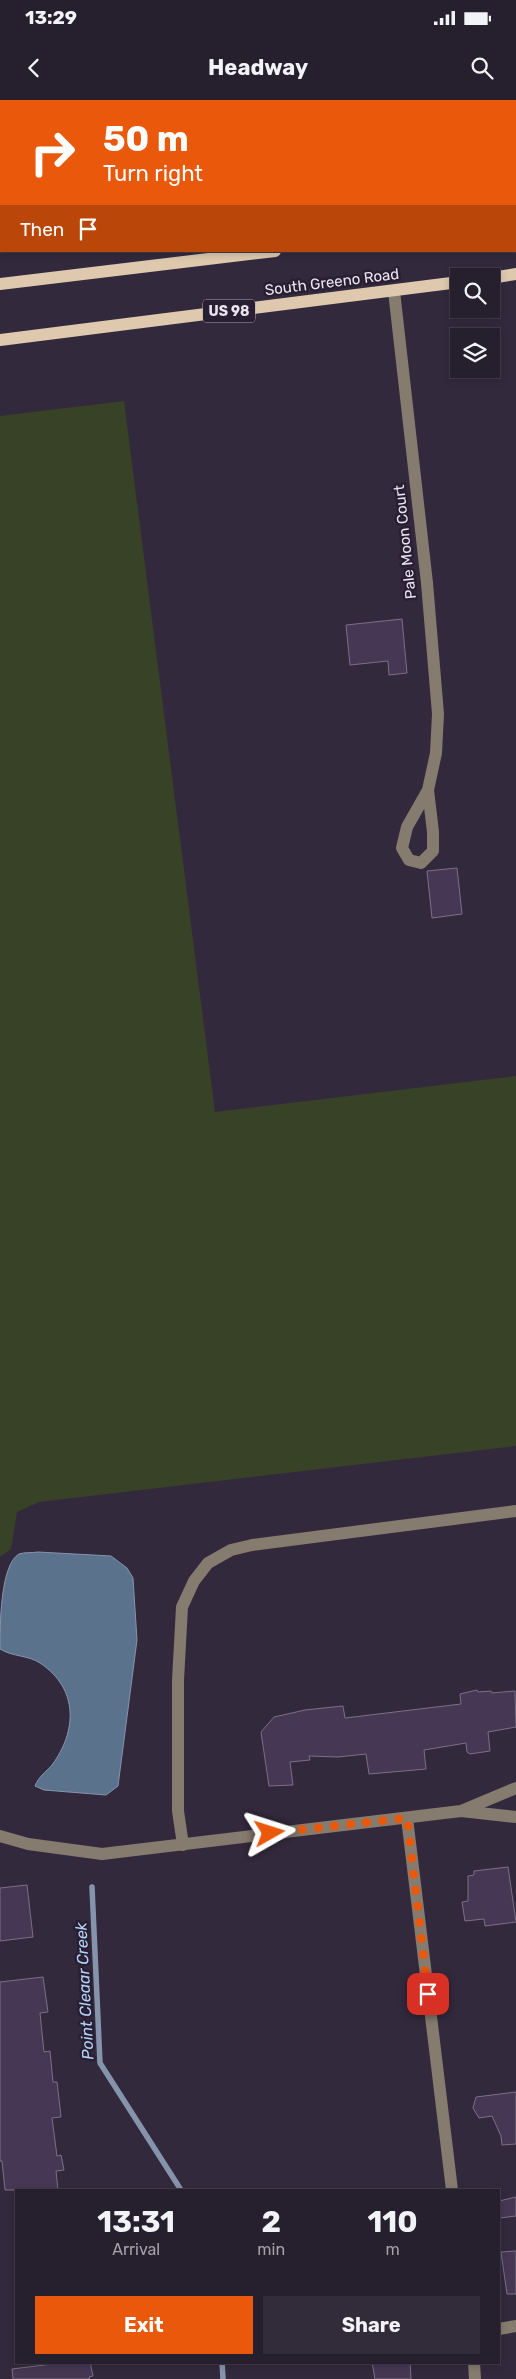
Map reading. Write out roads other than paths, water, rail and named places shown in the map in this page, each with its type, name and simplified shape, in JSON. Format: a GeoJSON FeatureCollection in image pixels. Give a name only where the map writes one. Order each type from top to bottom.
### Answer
{"type":"FeatureCollection","features":[{"type":"Feature","properties":{"kind":"main road"},"geometry":{"type":"LineString","coordinates":[[0,284],[267,252]]}},
{"type":"Feature","properties":{"kind":"main road"},"geometry":{"type":"LineString","coordinates":[[500,277],[516,274]]}},
{"type":"Feature","properties":{"kind":"main road","name":"South Greeno Road"},"geometry":{"type":"LineString","coordinates":[[0,340],[450,283]]}},
{"type":"Feature","properties":{"kind":"street","name":"Pale Moon Court"},"geometry":{"type":"LineString","coordinates":[[394,291],[426,583],[438,714],[436,753],[428,790],[407,827],[402,848],[409,860],[421,863],[433,851],[433,832],[428,790]]}},
{"type":"Feature","properties":{"kind":"street"},"geometry":{"type":"LineString","coordinates":[[183,1844],[178,1811],[178,1710],[182,1607],[194,1581],[208,1563],[231,1550],[252,1545],[516,1512]]}},
{"type":"Feature","properties":{"kind":"street"},"geometry":{"type":"LineString","coordinates":[[461,1811],[516,1788]]}},
{"type":"Feature","properties":{"kind":"street"},"geometry":{"type":"LineString","coordinates":[[0,1836],[28,1844],[102,1854],[461,1811],[516,1817]]}},
{"type":"Feature","properties":{"kind":"street"},"geometry":{"type":"LineString","coordinates":[[407,1818],[452,2189]]}},
{"type":"Feature","properties":{"kind":"street"},"geometry":{"type":"LineString","coordinates":[[500,2329],[516,2326]]}},
{"type":"Feature","properties":{"kind":"street"},"geometry":{"type":"LineString","coordinates":[[474,2364],[476,2379]]}},
{"type":"Feature","properties":{"kind":"water"},"geometry":{"type":"Polygon","coordinates":[[[38,1552],[111,1556],[127,1568],[133,1578],[137,1640],[118,1786],[106,1795],[44,1790],[35,1786],[40,1777],[52,1765],[66,1738],[70,1711],[68,1698],[62,1685],[53,1673],[35,1660],[0,1649],[0,1639],[2,1597],[8,1570],[13,1560],[19,1554],[38,1552]]]}},
{"type":"Feature","properties":{"kind":"waterway","name":"Point Cleaar Creek"},"geometry":{"type":"LineString","coordinates":[[92,1887],[100,2063],[180,2189]]}},
{"type":"Feature","properties":{"kind":"waterway","name":"Point Cleaar Creek"},"geometry":{"type":"LineString","coordinates":[[222,2364],[223,2379]]}}]}
